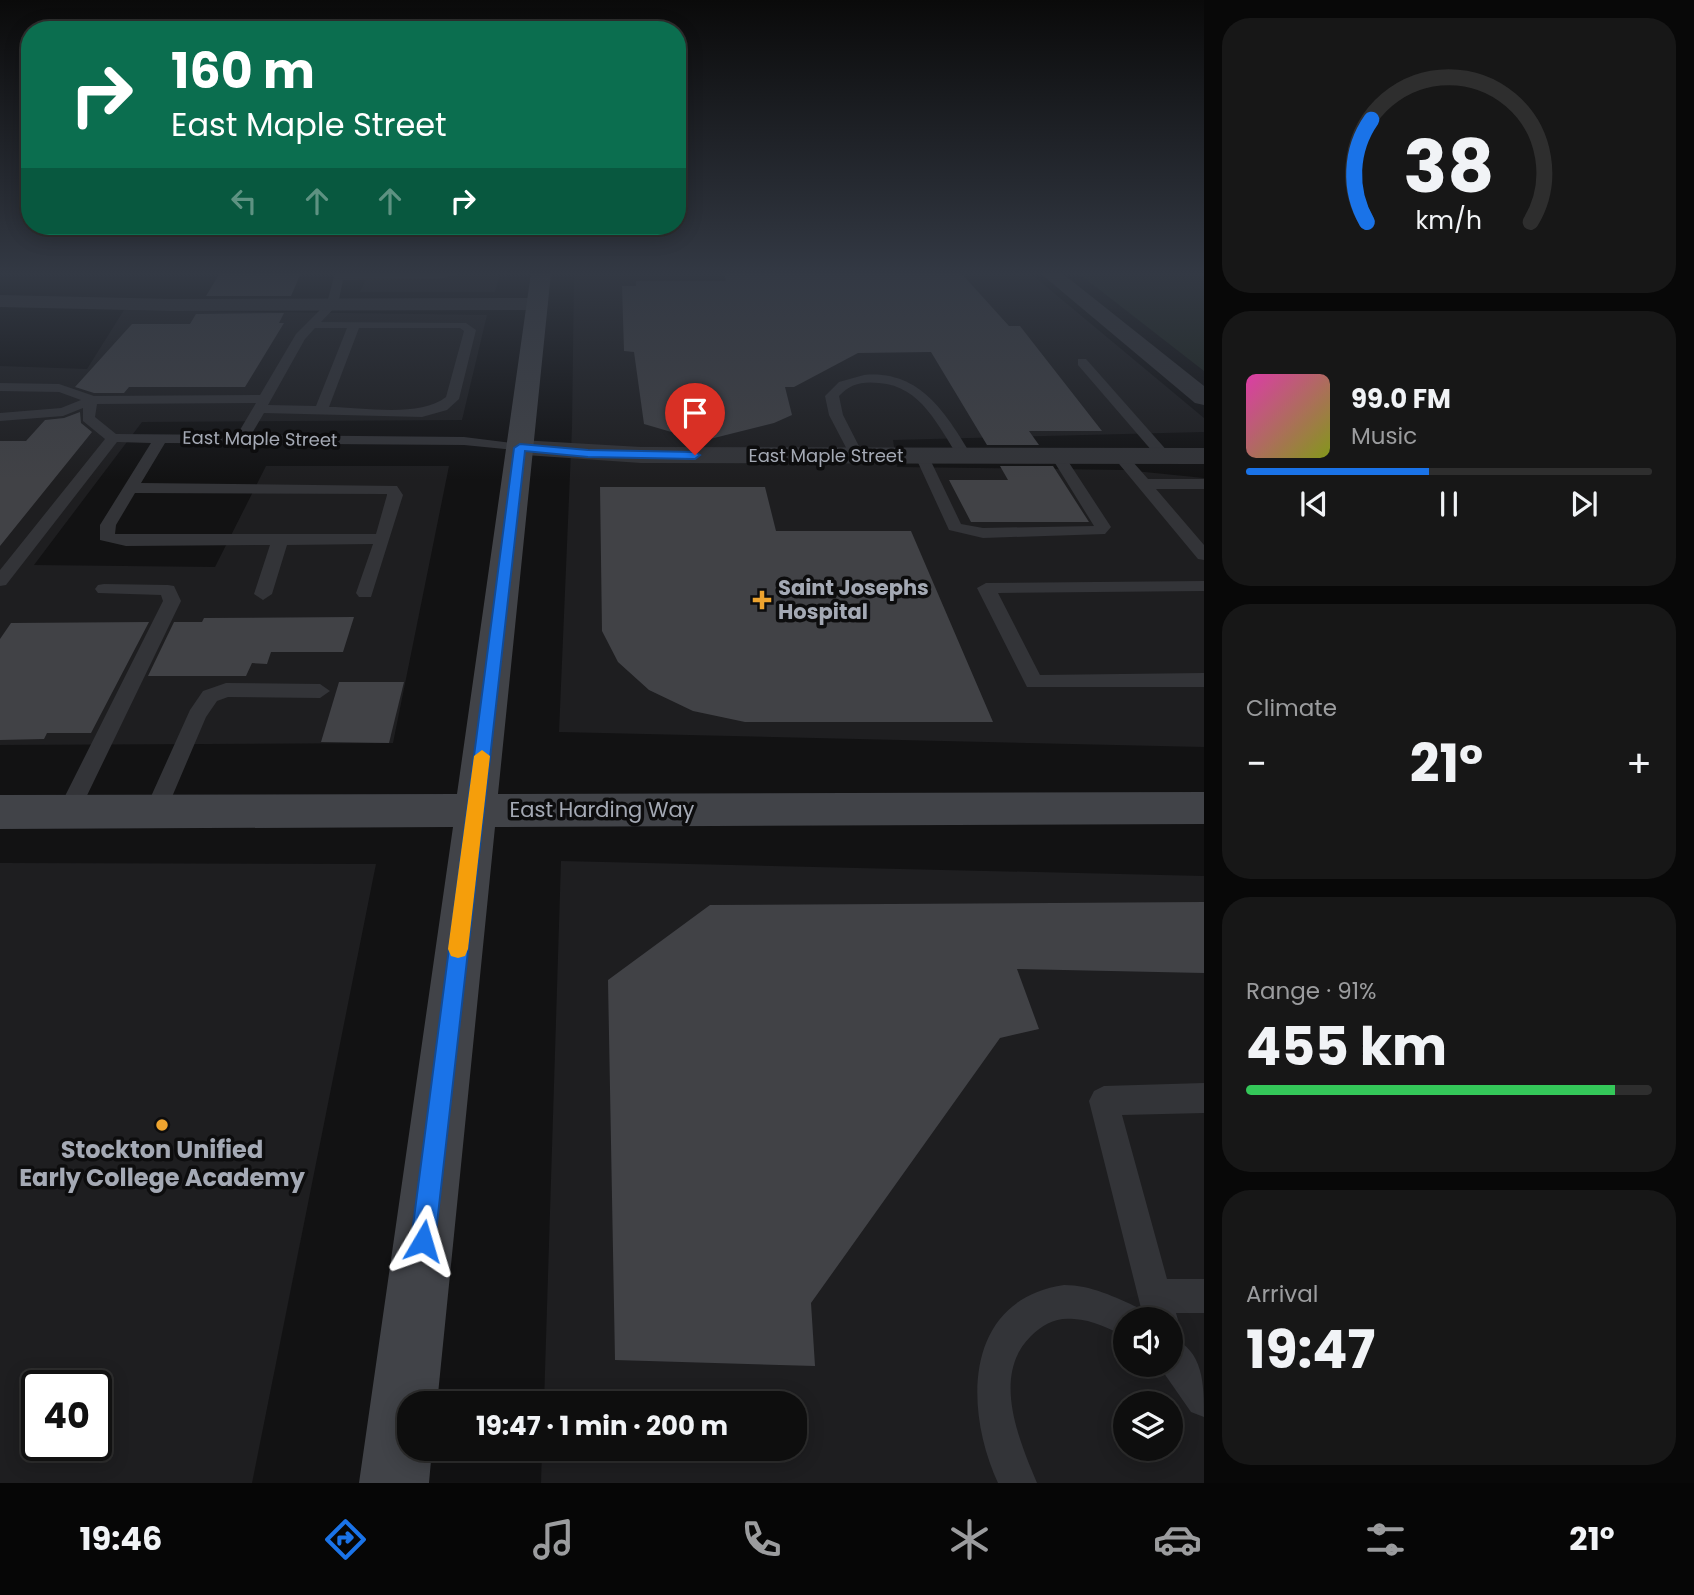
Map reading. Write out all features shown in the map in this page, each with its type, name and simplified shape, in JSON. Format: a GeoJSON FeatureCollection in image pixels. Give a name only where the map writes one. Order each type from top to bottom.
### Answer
{"type":"FeatureCollection","features":[{"type":"Feature","properties":{"kind":"street"},"geometry":{"type":"LineString","coordinates":[[394,1483],[533,342]]}},
{"type":"Feature","properties":{"kind":"street"},"geometry":{"type":"LineString","coordinates":[[1135,342],[1204,398]]}},
{"type":"Feature","properties":{"kind":"street","name":"East Maple Street"},"geometry":{"type":"LineString","coordinates":[[520,448],[641,455],[1204,456]]}},
{"type":"Feature","properties":{"kind":"street","name":"East Harding Way"},"geometry":{"type":"LineString","coordinates":[[0,812],[1204,808]]}},
{"type":"Feature","properties":{"kind":"lane"},"geometry":{"type":"LineString","coordinates":[[242,439],[297,342]]}},
{"type":"Feature","properties":{"kind":"lane"},"geometry":{"type":"LineString","coordinates":[[321,411],[348,342]]}},
{"type":"Feature","properties":{"kind":"lane"},"geometry":{"type":"LineString","coordinates":[[0,417],[63,412],[91,400],[262,404],[321,411],[422,413],[442,407],[452,399],[467,342]]}},
{"type":"Feature","properties":{"kind":"lane"},"geometry":{"type":"LineString","coordinates":[[1082,362],[1164,456]]}},
{"type":"Feature","properties":{"kind":"lane"},"geometry":{"type":"LineString","coordinates":[[858,456],[836,415],[832,396],[842,384],[861,379],[882,378],[903,382],[919,391],[965,456]]}},
{"type":"Feature","properties":{"kind":"lane"},"geometry":{"type":"LineString","coordinates":[[0,387],[51,387],[78,391],[91,400]]}},
{"type":"Feature","properties":{"kind":"lane"},"geometry":{"type":"LineString","coordinates":[[0,581],[6,567],[113,438],[88,418],[91,400]]}},
{"type":"Feature","properties":{"kind":"lane","name":"East Maple Street"},"geometry":{"type":"LineString","coordinates":[[113,438],[464,441],[520,448]]}},
{"type":"Feature","properties":{"kind":"lane"},"geometry":{"type":"LineString","coordinates":[[161,438],[108,525],[106,537],[126,541],[383,539]]}},
{"type":"Feature","properties":{"kind":"lane"},"geometry":{"type":"LineString","coordinates":[[922,456],[955,527],[983,533],[1099,531],[1103,527],[1057,456]]}},
{"type":"Feature","properties":{"kind":"lane"},"geometry":{"type":"LineString","coordinates":[[1120,456],[1204,555]]}},
{"type":"Feature","properties":{"kind":"lane"},"geometry":{"type":"LineString","coordinates":[[1144,484],[1204,484]]}},
{"type":"Feature","properties":{"kind":"lane"},"geometry":{"type":"LineString","coordinates":[[131,488],[392,489],[395,495],[365,593]]}},
{"type":"Feature","properties":{"kind":"lane"},"geometry":{"type":"LineString","coordinates":[[263,594],[280,540]]}},
{"type":"Feature","properties":{"kind":"lane"},"geometry":{"type":"LineString","coordinates":[[1204,586],[986,588],[1034,682],[1204,680]]}},
{"type":"Feature","properties":{"kind":"lane"},"geometry":{"type":"LineString","coordinates":[[68,812],[172,601],[168,590],[104,589]]}},
{"type":"Feature","properties":{"kind":"lane"},"geometry":{"type":"LineString","coordinates":[[155,812],[197,715],[211,696],[226,690],[320,691]]}},
{"type":"Feature","properties":{"kind":"lane"},"geometry":{"type":"LineString","coordinates":[[1158,1307],[1104,1101],[1204,1098]]}},
{"type":"Feature","properties":{"kind":"lane"},"geometry":{"type":"LineString","coordinates":[[1162,1307],[1204,1296]]}},
{"type":"Feature","properties":{"kind":"lane"},"geometry":{"type":"LineString","coordinates":[[1018,1483],[996,1424],[993,1377],[1004,1339],[1026,1314],[1057,1302],[1094,1305],[1113,1314]]}},
{"type":"Feature","properties":{"kind":"lane"},"geometry":{"type":"LineString","coordinates":[[1183,1370],[1204,1399]]}},
{"type":"Feature","properties":{"kind":"shaded area"},"geometry":{"type":"Polygon","coordinates":[[[104,342],[481,342],[462,420],[142,422],[34,565],[215,567],[266,466],[449,466],[393,743],[0,745],[0,366],[87,369],[104,342]]]}},
{"type":"Feature","properties":{"kind":"shaded area","name":"Saint Josephs Hospital"},"geometry":{"type":"Polygon","coordinates":[[[573,342],[1113,342],[1204,418],[1204,432],[893,440],[897,467],[1125,470],[1204,478],[1204,747],[559,732],[573,342]]]}},
{"type":"Feature","properties":{"kind":"shaded area"},"geometry":{"type":"Polygon","coordinates":[[[1167,342],[1204,342],[1204,371],[1167,342]]]}},
{"type":"Feature","properties":{"kind":"shaded area"},"geometry":{"type":"Polygon","coordinates":[[[561,861],[1204,876],[1204,1483],[541,1483],[542,1461],[807,1461],[807,1391],[544,1391],[561,861]]]}},
{"type":"Feature","properties":{"kind":"shaded area","name":"Stockton Unified Early College Academy"},"geometry":{"type":"Polygon","coordinates":[[[0,863],[376,864],[252,1483],[0,1483],[0,863]]]}},
{"type":"Feature","properties":{"kind":"building"},"geometry":{"type":"Polygon","coordinates":[[[116,342],[272,342],[245,387],[129,387],[124,393],[94,393],[75,387],[116,342]]]}},
{"type":"Feature","properties":{"kind":"building"},"geometry":{"type":"Polygon","coordinates":[[[624,342],[1033,342],[1102,431],[1029,431],[1039,445],[987,445],[931,352],[858,353],[794,387],[785,387],[792,415],[774,423],[702,441],[644,424],[634,352],[624,351],[624,342]]]}},
{"type":"Feature","properties":{"kind":"building"},"geometry":{"type":"Polygon","coordinates":[[[80,412],[81,423],[92,432],[0,546],[0,441],[26,441],[45,420],[64,418],[80,412]]]}},
{"type":"Feature","properties":{"kind":"building"},"geometry":{"type":"Polygon","coordinates":[[[1000,466],[1053,466],[1089,522],[971,522],[949,480],[1008,480],[1000,466]]]}},
{"type":"Feature","properties":{"kind":"building"},"geometry":{"type":"Polygon","coordinates":[[[600,487],[765,487],[776,531],[911,531],[993,722],[745,722],[693,711],[649,690],[618,662],[602,631],[600,487]]]}},
{"type":"Feature","properties":{"kind":"building"},"geometry":{"type":"Polygon","coordinates":[[[354,617],[343,652],[271,652],[267,664],[252,663],[246,676],[148,676],[174,622],[202,622],[204,618],[354,617]]]}},
{"type":"Feature","properties":{"kind":"building"},"geometry":{"type":"Polygon","coordinates":[[[149,622],[91,733],[47,733],[44,739],[0,740],[0,639],[11,623],[149,622]]]}},
{"type":"Feature","properties":{"kind":"building"},"geometry":{"type":"Polygon","coordinates":[[[339,682],[404,682],[389,743],[321,742],[339,682]]]}},
{"type":"Feature","properties":{"kind":"building"},"geometry":{"type":"Polygon","coordinates":[[[1204,902],[1204,973],[1017,969],[1039,1029],[1000,1038],[811,1303],[815,1366],[615,1360],[608,980],[710,905],[1204,902]]]}},
{"type":"Feature","properties":{"kind":"slow traffic"},"geometry":{"type":"LineString","coordinates":[[458,949],[482,756]]}},
{"type":"Feature","properties":{"kind":"place","name":"Saint Josephs Hospital"},"geometry":{"type":"Point","coordinates":[762,600]}},
{"type":"Feature","properties":{"kind":"place","name":"Stockton Unified Early College Academy"},"geometry":{"type":"Point","coordinates":[162,1125]}},
{"type":"Feature","properties":{"kind":"route"},"geometry":{"type":"LineString","coordinates":[[423,1241],[520,448],[588,454],[695,455]]}}]}
